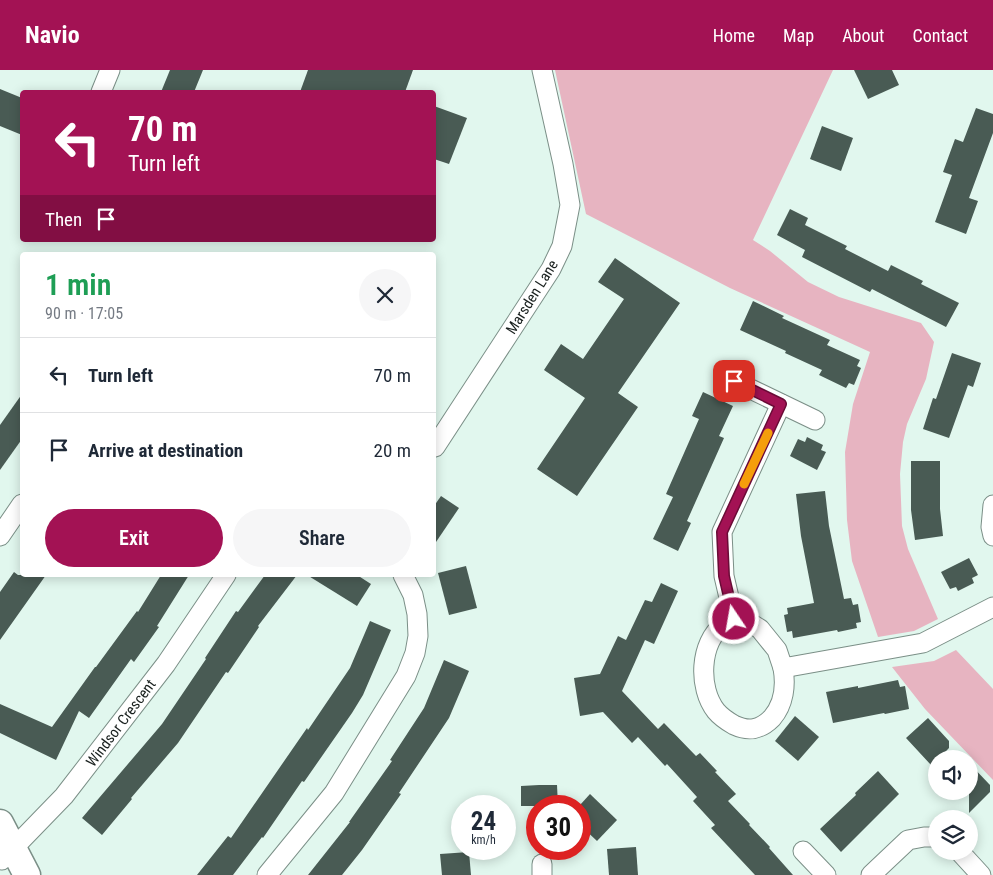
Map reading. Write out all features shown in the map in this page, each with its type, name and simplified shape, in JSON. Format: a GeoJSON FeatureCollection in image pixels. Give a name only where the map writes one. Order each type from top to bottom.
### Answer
{"type":"FeatureCollection","features":[{"type":"Feature","properties":{"kind":"main road"},"geometry":{"type":"LineString","coordinates":[[0,823],[6,860],[27,875]]}},
{"type":"Feature","properties":{"kind":"street"},"geometry":{"type":"LineString","coordinates":[[102,90],[110,70]]}},
{"type":"Feature","properties":{"kind":"street","name":"Marsden Lane"},"geometry":{"type":"LineString","coordinates":[[436,445],[551,269],[562,246],[570,204],[542,70]]}},
{"type":"Feature","properties":{"kind":"street"},"geometry":{"type":"LineString","coordinates":[[734,381],[815,420]]}},
{"type":"Feature","properties":{"kind":"street"},"geometry":{"type":"LineString","coordinates":[[734,619],[724,576],[722,532],[781,404]]}},
{"type":"Feature","properties":{"kind":"street"},"geometry":{"type":"LineString","coordinates":[[993,506],[991,527],[993,536]]}},
{"type":"Feature","properties":{"kind":"street"},"geometry":{"type":"LineString","coordinates":[[0,536],[20,507]]}},
{"type":"Feature","properties":{"kind":"street","name":"Windsor Crescent"},"geometry":{"type":"LineString","coordinates":[[6,860],[64,796],[166,664],[225,577]]}},
{"type":"Feature","properties":{"kind":"street"},"geometry":{"type":"LineString","coordinates":[[267,875],[334,792],[406,676],[415,653],[418,636],[417,614],[413,595],[404,577]]}},
{"type":"Feature","properties":{"kind":"street"},"geometry":{"type":"LineString","coordinates":[[783,668],[923,643],[993,607]]}},
{"type":"Feature","properties":{"kind":"street"},"geometry":{"type":"LineString","coordinates":[[734,619],[747,621],[760,628],[777,650],[783,668],[785,681],[782,701],[773,716],[762,726],[749,730],[738,727],[726,721],[709,700],[703,667],[706,652],[712,638],[723,625],[734,619]]}},
{"type":"Feature","properties":{"kind":"street"},"geometry":{"type":"LineString","coordinates":[[871,875],[908,840],[928,836]]}},
{"type":"Feature","properties":{"kind":"street"},"geometry":{"type":"LineString","coordinates":[[803,851],[826,875]]}},
{"type":"Feature","properties":{"kind":"street"},"geometry":{"type":"LineString","coordinates":[[968,860],[981,875]]}},
{"type":"Feature","properties":{"kind":"shaded area"},"geometry":{"type":"Polygon","coordinates":[[[555,70],[833,70],[753,240],[770,251],[808,282],[839,297],[921,323],[934,342],[926,379],[907,424],[900,474],[902,526],[908,549],[938,619],[914,631],[878,637],[852,561],[847,520],[845,452],[853,404],[870,352],[730,288],[586,214],[555,70]]]}},
{"type":"Feature","properties":{"kind":"shaded area"},"geometry":{"type":"Polygon","coordinates":[[[956,650],[993,689],[993,780],[978,764],[978,750],[964,750],[925,709],[892,667],[934,661],[956,650]]]}},
{"type":"Feature","properties":{"kind":"building"},"geometry":{"type":"Polygon","coordinates":[[[170,70],[203,70],[195,90],[162,90],[170,70]]]}},
{"type":"Feature","properties":{"kind":"building"},"geometry":{"type":"Polygon","coordinates":[[[308,70],[413,70],[406,90],[301,90],[308,70]]]}},
{"type":"Feature","properties":{"kind":"building"},"geometry":{"type":"Polygon","coordinates":[[[854,70],[892,70],[899,85],[868,99],[854,70]]]}},
{"type":"Feature","properties":{"kind":"building"},"geometry":{"type":"Polygon","coordinates":[[[0,89],[20,97],[20,134],[0,126],[0,89]]]}},
{"type":"Feature","properties":{"kind":"building"},"geometry":{"type":"Polygon","coordinates":[[[436,107],[467,118],[449,164],[436,160],[436,107]]]}},
{"type":"Feature","properties":{"kind":"building"},"geometry":{"type":"Polygon","coordinates":[[[976,108],[993,114],[993,133],[969,198],[978,201],[966,234],[935,222],[952,175],[943,172],[955,139],[963,142],[976,108]]]}},
{"type":"Feature","properties":{"kind":"building"},"geometry":{"type":"Polygon","coordinates":[[[822,126],[853,138],[841,171],[810,159],[822,126]]]}},
{"type":"Feature","properties":{"kind":"building"},"geometry":{"type":"Polygon","coordinates":[[[790,209],[808,218],[805,225],[847,246],[845,249],[888,271],[891,265],[923,281],[921,284],[959,303],[946,327],[872,289],[870,292],[802,257],[805,250],[777,235],[790,209]]]}},
{"type":"Feature","properties":{"kind":"building"},"geometry":{"type":"Polygon","coordinates":[[[615,258],[680,303],[618,393],[638,407],[577,496],[537,469],[585,398],[544,370],[561,344],[583,359],[624,299],[598,282],[615,258]]]}},
{"type":"Feature","properties":{"kind":"building"},"geometry":{"type":"Polygon","coordinates":[[[753,301],[784,316],[782,318],[830,340],[827,345],[860,360],[857,366],[861,368],[854,385],[849,383],[846,388],[819,375],[822,370],[740,330],[753,301]]]}},
{"type":"Feature","properties":{"kind":"building"},"geometry":{"type":"Polygon","coordinates":[[[952,353],[981,363],[973,387],[968,385],[949,438],[923,429],[933,398],[936,399],[952,353]]]}},
{"type":"Feature","properties":{"kind":"building"},"geometry":{"type":"Polygon","coordinates":[[[703,392],[733,406],[719,436],[724,438],[687,521],[691,523],[678,551],[653,539],[673,497],[666,494],[699,419],[692,416],[703,392]]]}},
{"type":"Feature","properties":{"kind":"building"},"geometry":{"type":"Polygon","coordinates":[[[20,397],[20,442],[0,470],[0,425],[20,397]]]}},
{"type":"Feature","properties":{"kind":"building"},"geometry":{"type":"Polygon","coordinates":[[[807,437],[823,445],[821,450],[826,452],[817,470],[790,456],[798,439],[805,442],[807,437]]]}},
{"type":"Feature","properties":{"kind":"building"},"geometry":{"type":"Polygon","coordinates":[[[911,461],[940,461],[940,509],[943,536],[915,540],[911,510],[911,461]]]}},
{"type":"Feature","properties":{"kind":"building"},"geometry":{"type":"Polygon","coordinates":[[[825,491],[829,526],[844,599],[851,598],[853,605],[858,604],[861,622],[856,623],[857,628],[793,638],[792,631],[787,632],[784,615],[788,614],[787,608],[814,603],[801,536],[796,494],[825,491]]]}},
{"type":"Feature","properties":{"kind":"building"},"geometry":{"type":"Polygon","coordinates":[[[441,496],[459,508],[436,542],[436,503],[441,496]]]}},
{"type":"Feature","properties":{"kind":"building"},"geometry":{"type":"Polygon","coordinates":[[[969,558],[978,575],[972,578],[974,583],[958,591],[956,587],[950,589],[941,572],[969,558]]]}},
{"type":"Feature","properties":{"kind":"building"},"geometry":{"type":"Polygon","coordinates":[[[466,566],[477,608],[449,615],[438,573],[466,566]]]}},
{"type":"Feature","properties":{"kind":"building"},"geometry":{"type":"Polygon","coordinates":[[[14,572],[20,575],[20,577],[45,577],[0,640],[0,592],[14,572]]]}},
{"type":"Feature","properties":{"kind":"building"},"geometry":{"type":"Polygon","coordinates":[[[160,577],[188,577],[157,626],[159,627],[134,662],[131,659],[89,718],[79,711],[56,760],[0,733],[0,704],[52,727],[138,612],[160,577]]]}},
{"type":"Feature","properties":{"kind":"building"},"geometry":{"type":"Polygon","coordinates":[[[264,577],[295,577],[258,626],[228,673],[226,672],[178,743],[102,835],[82,818],[162,724],[236,611],[238,612],[264,577]]]}},
{"type":"Feature","properties":{"kind":"building"},"geometry":{"type":"Polygon","coordinates":[[[310,577],[360,577],[371,584],[357,606],[310,577]]]}},
{"type":"Feature","properties":{"kind":"building"},"geometry":{"type":"Polygon","coordinates":[[[661,583],[678,591],[654,644],[645,640],[622,691],[658,729],[664,723],[696,756],[700,753],[717,771],[715,772],[736,794],[728,801],[793,875],[755,875],[711,828],[715,825],[693,801],[697,797],[667,764],[665,766],[638,737],[632,743],[603,712],[580,716],[574,678],[600,674],[618,636],[626,640],[645,600],[652,602],[661,583]]]}},
{"type":"Feature","properties":{"kind":"building"},"geometry":{"type":"Polygon","coordinates":[[[370,621],[391,630],[363,695],[352,713],[263,838],[233,875],[197,875],[228,836],[231,838],[307,728],[308,730],[350,668],[370,621]]]}},
{"type":"Feature","properties":{"kind":"building"},"geometry":{"type":"Polygon","coordinates":[[[444,660],[469,671],[449,718],[399,793],[401,794],[342,875],[308,875],[350,822],[392,761],[390,760],[424,708],[444,660]]]}},
{"type":"Feature","properties":{"kind":"building"},"geometry":{"type":"Polygon","coordinates":[[[898,680],[900,687],[905,686],[909,709],[833,723],[826,692],[898,680]]]}},
{"type":"Feature","properties":{"kind":"building"},"geometry":{"type":"Polygon","coordinates":[[[795,716],[819,737],[798,761],[775,741],[795,716]]]}},
{"type":"Feature","properties":{"kind":"building"},"geometry":{"type":"Polygon","coordinates":[[[928,718],[949,741],[949,748],[947,750],[928,750],[928,762],[906,738],[928,718]]]}},
{"type":"Feature","properties":{"kind":"building"},"geometry":{"type":"Polygon","coordinates":[[[878,771],[899,794],[841,852],[820,829],[878,771]]]}},
{"type":"Feature","properties":{"kind":"building"},"geometry":{"type":"Polygon","coordinates":[[[978,772],[990,785],[990,792],[972,810],[969,810],[969,800],[978,800],[978,772]]]}},
{"type":"Feature","properties":{"kind":"building"},"geometry":{"type":"Polygon","coordinates":[[[557,785],[557,795],[526,795],[526,806],[521,806],[521,786],[557,785]]]}},
{"type":"Feature","properties":{"kind":"building"},"geometry":{"type":"Polygon","coordinates":[[[590,794],[617,820],[597,841],[591,835],[591,795],[590,794]]]}},
{"type":"Feature","properties":{"kind":"building"},"geometry":{"type":"Polygon","coordinates":[[[636,847],[638,875],[609,875],[607,849],[636,847]]]}},
{"type":"Feature","properties":{"kind":"building"},"geometry":{"type":"Polygon","coordinates":[[[451,853],[451,860],[470,860],[471,875],[442,875],[440,854],[451,853]]]}},
{"type":"Feature","properties":{"kind":"slow traffic"},"geometry":{"type":"LineString","coordinates":[[744,484],[768,433]]}},
{"type":"Feature","properties":{"kind":"route"},"geometry":{"type":"LineString","coordinates":[[734,381],[781,404],[722,532],[724,576],[734,619]]}}]}
